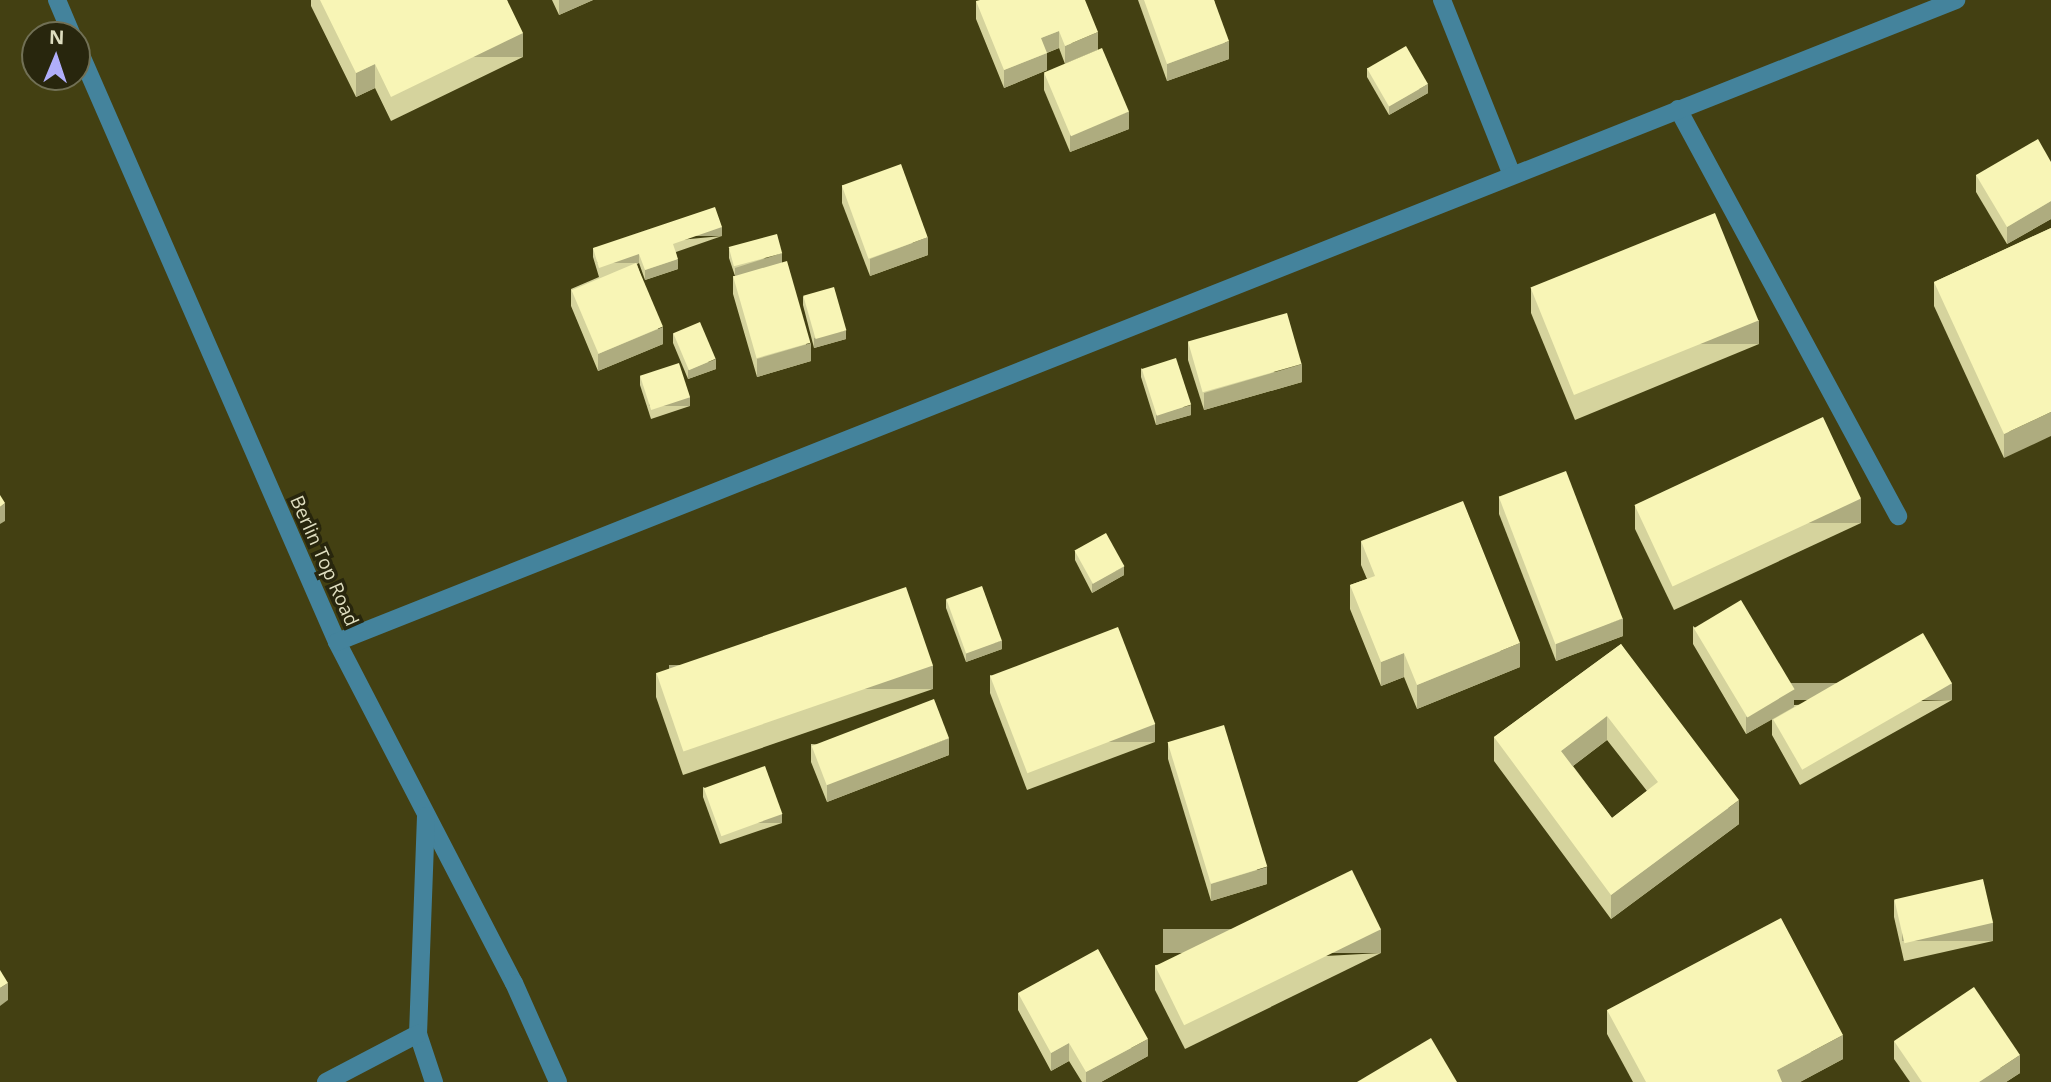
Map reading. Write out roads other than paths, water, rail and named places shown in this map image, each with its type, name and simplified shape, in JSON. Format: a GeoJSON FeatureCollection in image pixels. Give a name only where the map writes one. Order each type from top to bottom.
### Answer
{"type":"FeatureCollection","features":[{"type":"Feature","properties":{"kind":"street"},"geometry":{"type":"LineString","coordinates":[[57,0],[66,21]]}},
{"type":"Feature","properties":{"kind":"street"},"geometry":{"type":"LineString","coordinates":[[1442,0],[1512,175]]}},
{"type":"Feature","properties":{"kind":"street"},"geometry":{"type":"LineString","coordinates":[[337,642],[1955,0]]}},
{"type":"Feature","properties":{"kind":"street","name":"Berlin Top Road"},"geometry":{"type":"LineString","coordinates":[[91,78],[337,642],[514,983],[558,1082]]}},
{"type":"Feature","properties":{"kind":"street"},"geometry":{"type":"LineString","coordinates":[[1678,110],[1898,516]]}},
{"type":"Feature","properties":{"kind":"street"},"geometry":{"type":"LineString","coordinates":[[426,813],[418,1034],[434,1082]]}},
{"type":"Feature","properties":{"kind":"street"},"geometry":{"type":"LineString","coordinates":[[326,1082],[418,1034]]}}]}
